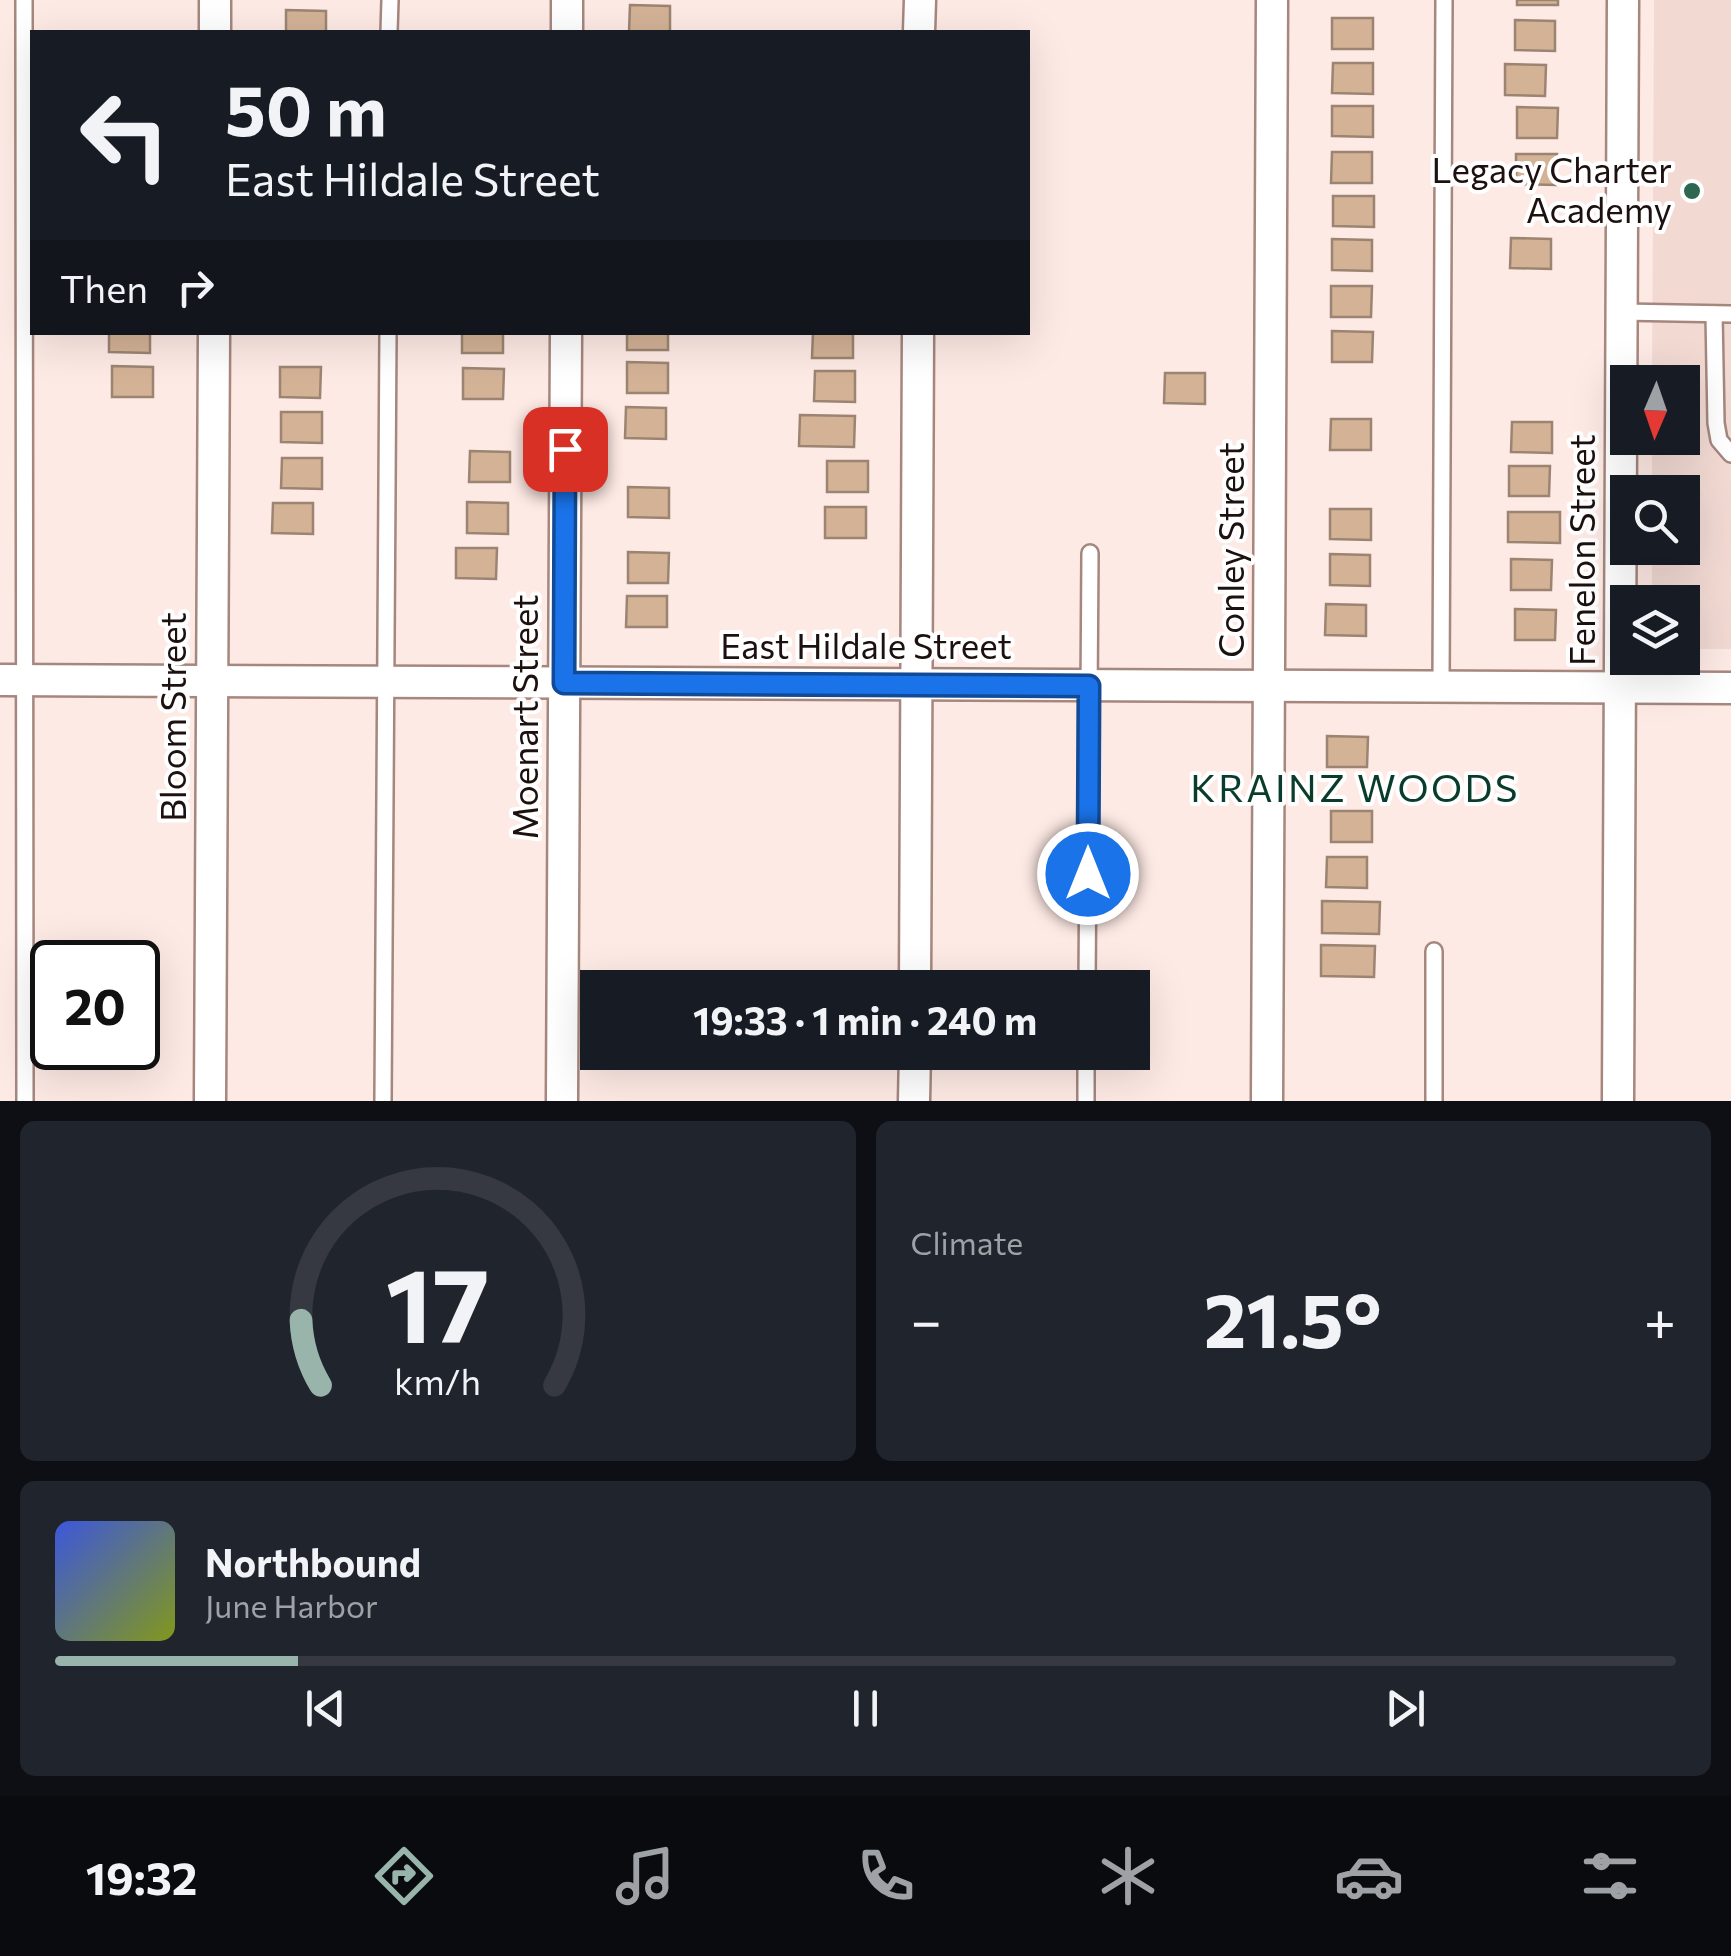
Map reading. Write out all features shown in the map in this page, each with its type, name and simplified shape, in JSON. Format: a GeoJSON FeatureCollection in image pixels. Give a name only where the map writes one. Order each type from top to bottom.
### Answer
{"type":"FeatureCollection","features":[{"type":"Feature","properties":{"kind":"street"},"geometry":{"type":"LineString","coordinates":[[215,0],[215,30]]}},
{"type":"Feature","properties":{"kind":"street"},"geometry":{"type":"LineString","coordinates":[[567,30],[568,0]]}},
{"type":"Feature","properties":{"kind":"street"},"geometry":{"type":"LineString","coordinates":[[920,0],[920,30]]}},
{"type":"Feature","properties":{"kind":"street","name":"Conley Street"},"geometry":{"type":"LineString","coordinates":[[1267,1101],[1272,0]]}},
{"type":"Feature","properties":{"kind":"street","name":"Fenelon Street"},"geometry":{"type":"LineString","coordinates":[[1618,1101],[1624,0]]}},
{"type":"Feature","properties":{"kind":"street","name":"Bloom Street"},"geometry":{"type":"LineString","coordinates":[[210,1101],[214,335]]}},
{"type":"Feature","properties":{"kind":"street","name":"Moenart Street"},"geometry":{"type":"LineString","coordinates":[[562,1101],[566,335]]}},
{"type":"Feature","properties":{"kind":"street"},"geometry":{"type":"LineString","coordinates":[[915,970],[918,335]]}},
{"type":"Feature","properties":{"kind":"street","name":"East Hildale Street"},"geometry":{"type":"LineString","coordinates":[[13,680],[1731,688]]}},
{"type":"Feature","properties":{"kind":"street"},"geometry":{"type":"LineString","coordinates":[[914,1101],[915,1070]]}},
{"type":"Feature","properties":{"kind":"lane"},"geometry":{"type":"LineString","coordinates":[[24,0],[13,680],[25,1101]]}},
{"type":"Feature","properties":{"kind":"lane"},"geometry":{"type":"LineString","coordinates":[[390,0],[390,30]]}},
{"type":"Feature","properties":{"kind":"lane"},"geometry":{"type":"LineString","coordinates":[[1441,687],[1444,0]]}},
{"type":"Feature","properties":{"kind":"lane"},"geometry":{"type":"LineString","coordinates":[[1622,312],[1722,314],[1724,382],[1719,440],[1731,454]]}},
{"type":"Feature","properties":{"kind":"lane"},"geometry":{"type":"LineString","coordinates":[[383,1101],[388,335]]}},
{"type":"Feature","properties":{"kind":"lane"},"geometry":{"type":"LineString","coordinates":[[1086,970],[1090,554]]}},
{"type":"Feature","properties":{"kind":"lane"},"geometry":{"type":"LineString","coordinates":[[1434,951],[1434,1101]]}},
{"type":"Feature","properties":{"kind":"lane"},"geometry":{"type":"LineString","coordinates":[[1086,1070],[1086,1101]]}},
{"type":"Feature","properties":{"kind":"shaded area","name":"Legacy Charter Academy"},"geometry":{"type":"Polygon","coordinates":[[[1654,0],[1731,0],[1731,649],[1700,649],[1700,585],[1652,585],[1652,565],[1700,565],[1700,475],[1652,475],[1652,455],[1700,455],[1700,365],[1652,365],[1654,0]]]}},
{"type":"Feature","properties":{"kind":"building"},"geometry":{"type":"Polygon","coordinates":[[[1517,0],[1558,0],[1558,5],[1517,5],[1517,0]]]}},
{"type":"Feature","properties":{"kind":"building"},"geometry":{"type":"Polygon","coordinates":[[[630,5],[670,6],[670,30],[629,30],[630,5]]]}},
{"type":"Feature","properties":{"kind":"building"},"geometry":{"type":"Polygon","coordinates":[[[286,10],[326,11],[326,30],[286,30],[286,10]]]}},
{"type":"Feature","properties":{"kind":"building"},"geometry":{"type":"Polygon","coordinates":[[[1332,18],[1373,18],[1373,49],[1332,49],[1332,18]]]}},
{"type":"Feature","properties":{"kind":"building"},"geometry":{"type":"Polygon","coordinates":[[[1515,20],[1555,21],[1555,51],[1515,50],[1515,20]]]}},
{"type":"Feature","properties":{"kind":"building"},"geometry":{"type":"Polygon","coordinates":[[[1333,63],[1373,63],[1373,94],[1332,93],[1333,63]]]}},
{"type":"Feature","properties":{"kind":"building"},"geometry":{"type":"Polygon","coordinates":[[[1505,64],[1546,65],[1545,96],[1505,95],[1505,64]]]}},
{"type":"Feature","properties":{"kind":"building"},"geometry":{"type":"Polygon","coordinates":[[[1332,106],[1373,106],[1373,137],[1332,136],[1332,106]]]}},
{"type":"Feature","properties":{"kind":"building"},"geometry":{"type":"Polygon","coordinates":[[[1517,107],[1558,108],[1557,138],[1517,138],[1517,107]]]}},
{"type":"Feature","properties":{"kind":"building"},"geometry":{"type":"Polygon","coordinates":[[[1332,152],[1372,152],[1372,183],[1331,183],[1332,152]]]}},
{"type":"Feature","properties":{"kind":"building"},"geometry":{"type":"Polygon","coordinates":[[[1516,154],[1557,154],[1556,185],[1516,184],[1516,154]]]}},
{"type":"Feature","properties":{"kind":"building"},"geometry":{"type":"Polygon","coordinates":[[[1333,196],[1374,196],[1374,227],[1333,226],[1333,196]]]}},
{"type":"Feature","properties":{"kind":"building"},"geometry":{"type":"Polygon","coordinates":[[[1511,238],[1551,239],[1551,269],[1510,268],[1511,238]]]}},
{"type":"Feature","properties":{"kind":"building"},"geometry":{"type":"Polygon","coordinates":[[[1332,239],[1372,240],[1372,271],[1332,270],[1332,239]]]}},
{"type":"Feature","properties":{"kind":"building"},"geometry":{"type":"Polygon","coordinates":[[[1331,286],[1372,286],[1371,317],[1331,317],[1331,286]]]}},
{"type":"Feature","properties":{"kind":"building"},"geometry":{"type":"Polygon","coordinates":[[[1332,331],[1373,332],[1372,362],[1332,362],[1332,331]]]}},
{"type":"Feature","properties":{"kind":"building"},"geometry":{"type":"Polygon","coordinates":[[[109,335],[150,335],[150,353],[109,352],[109,335]]]}},
{"type":"Feature","properties":{"kind":"building"},"geometry":{"type":"Polygon","coordinates":[[[462,335],[503,335],[503,353],[462,353],[462,335]]]}},
{"type":"Feature","properties":{"kind":"building"},"geometry":{"type":"Polygon","coordinates":[[[627,335],[668,335],[668,350],[627,350],[627,335]]]}},
{"type":"Feature","properties":{"kind":"building"},"geometry":{"type":"Polygon","coordinates":[[[813,335],[853,335],[853,358],[812,358],[813,335]]]}},
{"type":"Feature","properties":{"kind":"building"},"geometry":{"type":"Polygon","coordinates":[[[627,362],[668,363],[668,393],[627,393],[627,362]]]}},
{"type":"Feature","properties":{"kind":"building"},"geometry":{"type":"Polygon","coordinates":[[[112,366],[153,367],[153,397],[112,397],[112,366]]]}},
{"type":"Feature","properties":{"kind":"building"},"geometry":{"type":"Polygon","coordinates":[[[280,367],[321,367],[320,398],[280,397],[280,367]]]}},
{"type":"Feature","properties":{"kind":"building"},"geometry":{"type":"Polygon","coordinates":[[[463,368],[504,369],[503,399],[463,399],[463,368]]]}},
{"type":"Feature","properties":{"kind":"building"},"geometry":{"type":"Polygon","coordinates":[[[815,371],[855,371],[855,402],[814,401],[815,371]]]}},
{"type":"Feature","properties":{"kind":"building"},"geometry":{"type":"Polygon","coordinates":[[[1165,373],[1205,373],[1205,404],[1164,403],[1165,373]]]}},
{"type":"Feature","properties":{"kind":"building"},"geometry":{"type":"Polygon","coordinates":[[[626,407],[666,408],[666,439],[625,438],[626,407]]]}},
{"type":"Feature","properties":{"kind":"building"},"geometry":{"type":"Polygon","coordinates":[[[281,412],[322,412],[322,443],[281,442],[281,412]]]}},
{"type":"Feature","properties":{"kind":"building"},"geometry":{"type":"Polygon","coordinates":[[[800,415],[855,416],[854,447],[799,446],[800,415]]]}},
{"type":"Feature","properties":{"kind":"building"},"geometry":{"type":"Polygon","coordinates":[[[1331,419],[1371,419],[1371,450],[1330,450],[1331,419]]]}},
{"type":"Feature","properties":{"kind":"building"},"geometry":{"type":"Polygon","coordinates":[[[1512,422],[1552,422],[1552,453],[1511,452],[1512,422]]]}},
{"type":"Feature","properties":{"kind":"building"},"geometry":{"type":"Polygon","coordinates":[[[470,451],[510,452],[510,482],[469,482],[470,451]]]}},
{"type":"Feature","properties":{"kind":"building"},"geometry":{"type":"Polygon","coordinates":[[[282,458],[322,458],[322,489],[281,488],[282,458]]]}},
{"type":"Feature","properties":{"kind":"building"},"geometry":{"type":"Polygon","coordinates":[[[827,461],[868,461],[868,492],[827,492],[827,461]]]}},
{"type":"Feature","properties":{"kind":"building"},"geometry":{"type":"Polygon","coordinates":[[[1509,466],[1550,466],[1549,496],[1509,496],[1509,466]]]}},
{"type":"Feature","properties":{"kind":"building"},"geometry":{"type":"Polygon","coordinates":[[[628,487],[669,488],[669,518],[628,517],[628,487]]]}},
{"type":"Feature","properties":{"kind":"building"},"geometry":{"type":"Polygon","coordinates":[[[467,502],[508,503],[508,534],[467,533],[467,502]]]}},
{"type":"Feature","properties":{"kind":"building"},"geometry":{"type":"Polygon","coordinates":[[[273,503],[313,503],[313,534],[272,533],[273,503]]]}},
{"type":"Feature","properties":{"kind":"building"},"geometry":{"type":"Polygon","coordinates":[[[825,507],[866,507],[866,538],[825,538],[825,507]]]}},
{"type":"Feature","properties":{"kind":"building"},"geometry":{"type":"Polygon","coordinates":[[[1330,509],[1371,509],[1371,540],[1330,539],[1330,509]]]}},
{"type":"Feature","properties":{"kind":"building"},"geometry":{"type":"Polygon","coordinates":[[[1508,512],[1560,512],[1560,543],[1508,542],[1508,512]]]}},
{"type":"Feature","properties":{"kind":"building"},"geometry":{"type":"Polygon","coordinates":[[[456,548],[497,548],[496,579],[456,578],[456,548]]]}},
{"type":"Feature","properties":{"kind":"building"},"geometry":{"type":"Polygon","coordinates":[[[628,552],[669,553],[668,583],[628,583],[628,552]]]}},
{"type":"Feature","properties":{"kind":"building"},"geometry":{"type":"Polygon","coordinates":[[[1330,554],[1370,555],[1370,586],[1330,585],[1330,554]]]}},
{"type":"Feature","properties":{"kind":"building"},"geometry":{"type":"Polygon","coordinates":[[[1511,559],[1552,560],[1551,590],[1511,590],[1511,559]]]}},
{"type":"Feature","properties":{"kind":"building"},"geometry":{"type":"Polygon","coordinates":[[[627,596],[667,596],[667,627],[626,627],[627,596]]]}},
{"type":"Feature","properties":{"kind":"building"},"geometry":{"type":"Polygon","coordinates":[[[1326,604],[1366,605],[1366,636],[1325,635],[1326,604]]]}},
{"type":"Feature","properties":{"kind":"building"},"geometry":{"type":"Polygon","coordinates":[[[1515,609],[1556,610],[1555,640],[1515,640],[1515,609]]]}},
{"type":"Feature","properties":{"kind":"building"},"geometry":{"type":"Polygon","coordinates":[[[1327,736],[1368,737],[1367,767],[1327,767],[1327,736]]]}},
{"type":"Feature","properties":{"kind":"building"},"geometry":{"type":"Polygon","coordinates":[[[1331,811],[1372,811],[1372,842],[1331,842],[1331,811]]]}},
{"type":"Feature","properties":{"kind":"building"},"geometry":{"type":"Polygon","coordinates":[[[1327,857],[1367,857],[1367,888],[1326,887],[1327,857]]]}},
{"type":"Feature","properties":{"kind":"building"},"geometry":{"type":"Polygon","coordinates":[[[1322,901],[1380,902],[1379,934],[1322,933],[1322,901]]]}},
{"type":"Feature","properties":{"kind":"building"},"geometry":{"type":"Polygon","coordinates":[[[1321,945],[1375,946],[1374,977],[1321,976],[1321,945]]]}},
{"type":"Feature","properties":{"kind":"place","name":"Legacy Charter Academy"},"geometry":{"type":"Point","coordinates":[1692,191]}},
{"type":"Feature","properties":{"kind":"district","name":"KRAINZ WOODS"},"geometry":{"type":"Point","coordinates":[1355,789]}},
{"type":"Feature","properties":{"kind":"route"},"geometry":{"type":"LineString","coordinates":[[565,449],[564,683],[1089,686],[1088,874]]}}]}
